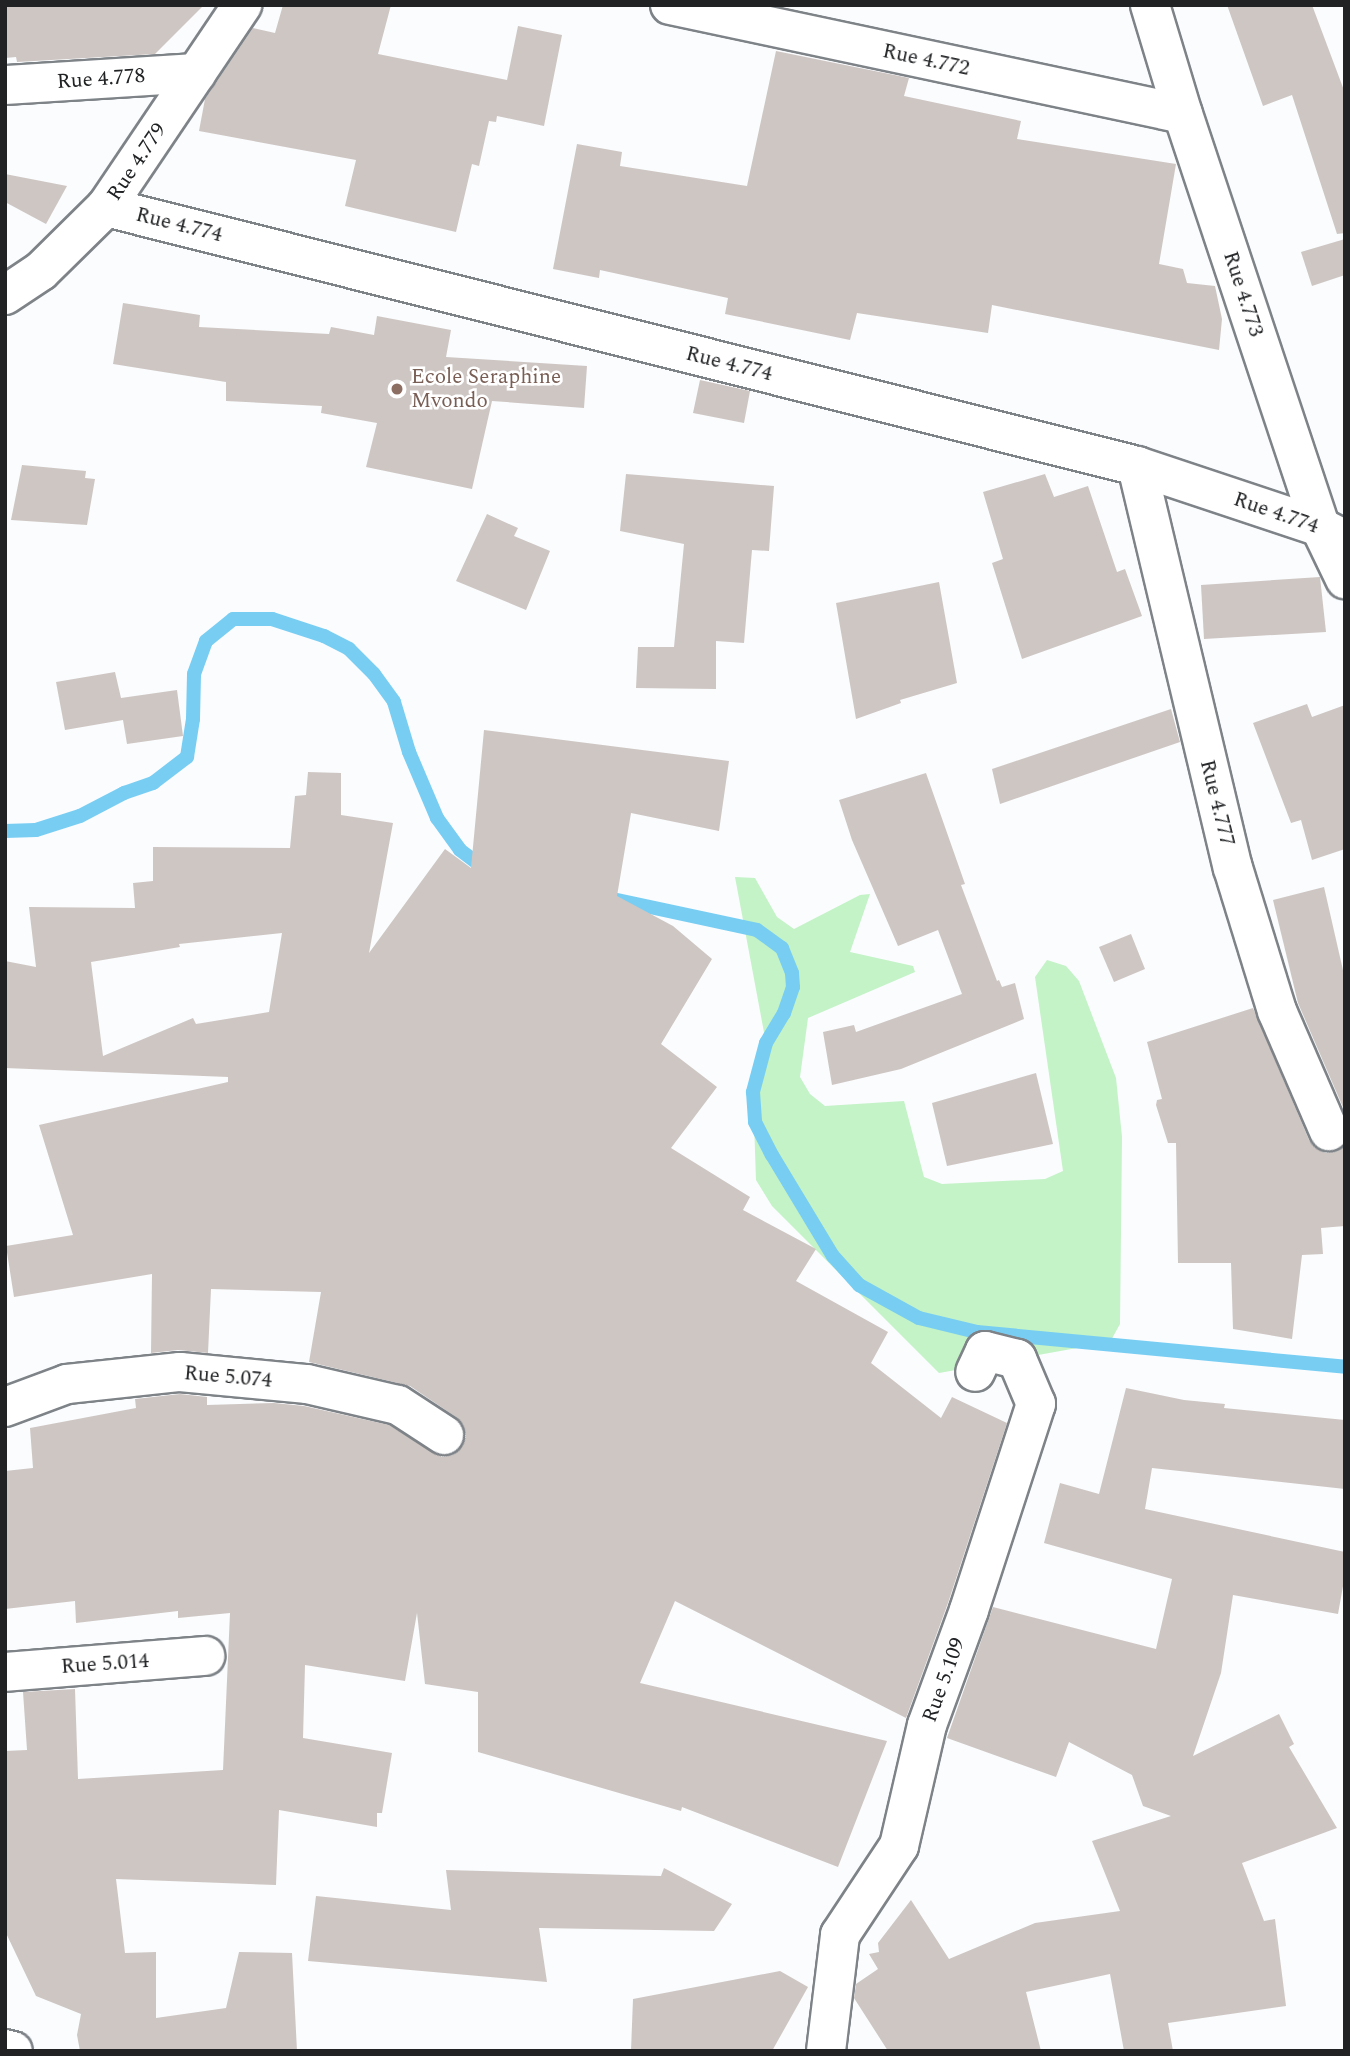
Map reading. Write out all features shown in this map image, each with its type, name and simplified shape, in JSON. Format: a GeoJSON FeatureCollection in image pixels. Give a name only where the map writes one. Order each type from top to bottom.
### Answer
{"type":"FeatureCollection","features":[{"type":"Feature","properties":{"kind":"street","name":"Rue 4.779"},"geometry":{"type":"LineString","coordinates":[[7,301],[107,207],[242,5]]}},
{"type":"Feature","properties":{"kind":"street","name":"Rue 4.772"},"geometry":{"type":"LineString","coordinates":[[670,5],[1183,114]]}},
{"type":"Feature","properties":{"kind":"street","name":"Rue 4.773"},"geometry":{"type":"LineString","coordinates":[[1150,5],[1183,114],[1332,533],[1345,579]]}},
{"type":"Feature","properties":{"kind":"street","name":"Rue 4.778"},"geometry":{"type":"LineString","coordinates":[[5,85],[197,73]]}},
{"type":"Feature","properties":{"kind":"street","name":"Rue 4.774"},"geometry":{"type":"LineString","coordinates":[[107,207],[1137,466],[1332,533]]}},
{"type":"Feature","properties":{"kind":"street","name":"Rue 4.777"},"geometry":{"type":"LineString","coordinates":[[1137,466],[1233,868],[1277,1011],[1329,1131]]}},
{"type":"Feature","properties":{"kind":"street","name":"Rue 5.109"},"geometry":{"type":"LineString","coordinates":[[825,2051],[840,1935],[899,1846],[927,1726],[969,1610],[1036,1404],[1017,1359],[985,1351],[975,1372]]}},
{"type":"Feature","properties":{"kind":"street","name":"Rue 5.074"},"geometry":{"type":"LineString","coordinates":[[5,1407],[67,1384],[180,1372],[307,1384],[398,1405],[444,1435]]}},
{"type":"Feature","properties":{"kind":"street","name":"Rue 5.014"},"geometry":{"type":"LineString","coordinates":[[5,1672],[205,1656]]}},
{"type":"Feature","properties":{"kind":"street"},"geometry":{"type":"LineString","coordinates":[[5,2049],[13,2051]]}},
{"type":"Feature","properties":{"kind":"green space"},"geometry":{"type":"Polygon","coordinates":[[[735,877],[755,878],[777,917],[794,929],[860,895],[870,894],[850,952],[913,966],[915,972],[808,1018],[800,1077],[810,1094],[825,1106],[904,1101],[924,1177],[942,1184],[1045,1179],[1063,1171],[1035,977],[1047,960],[1066,966],[1079,981],[1116,1078],[1122,1137],[1120,1324],[1110,1342],[939,1373],[772,1206],[756,1180],[753,1092],[766,1043],[735,877]]]}},
{"type":"Feature","properties":{"kind":"building"},"geometry":{"type":"Polygon","coordinates":[[[5,5],[204,5],[155,54],[17,62],[16,57],[5,58],[5,5]]]}},
{"type":"Feature","properties":{"kind":"building"},"geometry":{"type":"Polygon","coordinates":[[[283,5],[391,5],[378,54],[507,80],[518,26],[562,35],[544,126],[497,116],[496,122],[489,121],[479,166],[472,164],[456,232],[345,206],[356,160],[199,131],[205,99],[253,28],[275,33],[283,5]]]}},
{"type":"Feature","properties":{"kind":"building"},"geometry":{"type":"Polygon","coordinates":[[[1227,5],[1312,5],[1345,93],[1345,233],[1337,234],[1292,95],[1263,106],[1227,5]]]}},
{"type":"Feature","properties":{"kind":"building"},"geometry":{"type":"Polygon","coordinates":[[[776,51],[909,78],[904,96],[1021,121],[1017,139],[1176,164],[1159,264],[1183,269],[1187,283],[1215,286],[1222,319],[1219,350],[992,305],[988,333],[857,313],[850,340],[725,314],[728,298],[600,270],[599,278],[553,269],[577,144],[622,152],[620,166],[747,186],[776,51]]]}},
{"type":"Feature","properties":{"kind":"building"},"geometry":{"type":"Polygon","coordinates":[[[5,174],[67,186],[46,224],[5,202],[5,174]]]}},
{"type":"Feature","properties":{"kind":"building"},"geometry":{"type":"Polygon","coordinates":[[[1345,239],[1345,275],[1312,286],[1301,252],[1345,239]]]}},
{"type":"Feature","properties":{"kind":"building","name":"Ecole Seraphine Mvondo"},"geometry":{"type":"Polygon","coordinates":[[[123,303],[200,315],[199,327],[329,334],[331,327],[374,335],[377,316],[451,330],[446,357],[587,366],[584,408],[492,401],[472,489],[366,467],[377,423],[321,413],[322,406],[226,401],[226,382],[113,364],[123,303]]]}},
{"type":"Feature","properties":{"kind":"building"},"geometry":{"type":"Polygon","coordinates":[[[700,380],[750,391],[744,423],[693,413],[700,380]]]}},
{"type":"Feature","properties":{"kind":"building"},"geometry":{"type":"Polygon","coordinates":[[[22,465],[86,471],[85,478],[95,479],[87,525],[11,520],[22,465]]]}},
{"type":"Feature","properties":{"kind":"building"},"geometry":{"type":"Polygon","coordinates":[[[626,474],[774,486],[769,551],[752,550],[744,643],[716,641],[716,689],[636,688],[638,647],[674,647],[684,544],[620,531],[626,474]]]}},
{"type":"Feature","properties":{"kind":"building"},"geometry":{"type":"Polygon","coordinates":[[[1045,474],[1054,497],[1088,486],[1117,572],[1125,569],[1142,616],[1022,659],[992,563],[1003,559],[983,492],[1045,474]]]}},
{"type":"Feature","properties":{"kind":"building"},"geometry":{"type":"Polygon","coordinates":[[[487,514],[518,528],[514,536],[550,551],[526,610],[456,581],[487,514]]]}},
{"type":"Feature","properties":{"kind":"building"},"geometry":{"type":"Polygon","coordinates":[[[1320,577],[1326,632],[1204,639],[1201,585],[1320,577]]]}},
{"type":"Feature","properties":{"kind":"building"},"geometry":{"type":"Polygon","coordinates":[[[939,582],[957,683],[900,700],[901,703],[856,719],[836,603],[939,582]]]}},
{"type":"Feature","properties":{"kind":"building"},"geometry":{"type":"Polygon","coordinates":[[[115,672],[121,698],[177,690],[183,736],[127,744],[123,720],[65,730],[56,682],[115,672]]]}},
{"type":"Feature","properties":{"kind":"building"},"geometry":{"type":"Polygon","coordinates":[[[1307,704],[1312,717],[1345,705],[1345,849],[1312,860],[1301,820],[1291,823],[1253,723],[1307,704]]]}},
{"type":"Feature","properties":{"kind":"building"},"geometry":{"type":"Polygon","coordinates":[[[1171,709],[1180,742],[1000,804],[992,769],[1171,709]]]}},
{"type":"Feature","properties":{"kind":"building"},"geometry":{"type":"Polygon","coordinates":[[[484,730],[729,761],[719,831],[631,813],[617,896],[673,926],[712,959],[661,1044],[717,1087],[671,1148],[750,1197],[743,1210],[816,1249],[796,1281],[888,1332],[871,1363],[941,1418],[952,1397],[1007,1423],[948,1603],[906,1718],[675,1601],[640,1683],[887,1741],[838,1867],[682,1807],[681,1811],[478,1752],[478,1692],[425,1684],[417,1613],[405,1681],[305,1665],[303,1738],[392,1753],[382,1813],[377,1813],[377,1827],[279,1810],[276,1885],[116,1879],[125,1953],[156,1952],[156,2018],[226,2008],[239,1952],[292,1953],[297,2051],[80,2051],[77,2035],[81,2014],[36,1996],[5,1931],[5,1751],[27,1750],[23,1692],[75,1689],[78,1779],[223,1770],[230,1613],[178,1618],[178,1611],[76,1623],[75,1601],[5,1609],[5,1471],[33,1468],[30,1428],[136,1408],[135,1399],[180,1394],[207,1397],[207,1405],[274,1403],[304,1406],[389,1425],[442,1457],[453,1455],[462,1447],[466,1436],[463,1425],[456,1417],[410,1386],[309,1362],[321,1292],[211,1289],[208,1353],[178,1350],[151,1353],[152,1274],[14,1297],[6,1246],[73,1235],[39,1125],[228,1082],[228,1077],[5,1068],[5,961],[36,967],[29,907],[135,908],[133,883],[153,881],[153,847],[290,848],[295,796],[306,795],[308,772],[341,773],[341,815],[393,823],[369,953],[445,849],[471,868],[484,730]],[[282,933],[179,944],[180,947],[91,962],[103,1056],[193,1018],[196,1024],[269,1012],[282,933]]]}},
{"type":"Feature","properties":{"kind":"building"},"geometry":{"type":"Polygon","coordinates":[[[926,773],[965,884],[961,885],[997,981],[999,980],[1002,987],[1015,983],[1024,1019],[901,1069],[832,1085],[823,1032],[854,1025],[856,1032],[962,994],[938,930],[898,946],[852,840],[839,800],[926,773]]]}},
{"type":"Feature","properties":{"kind":"building"},"geometry":{"type":"Polygon","coordinates":[[[1324,887],[1345,979],[1345,1112],[1298,1003],[1273,900],[1324,887]]]}},
{"type":"Feature","properties":{"kind":"building"},"geometry":{"type":"Polygon","coordinates":[[[1131,934],[1145,969],[1114,982],[1099,947],[1131,934]]]}},
{"type":"Feature","properties":{"kind":"building"},"geometry":{"type":"Polygon","coordinates":[[[1253,1008],[1309,1140],[1315,1148],[1326,1153],[1345,1146],[1345,1226],[1321,1228],[1323,1254],[1302,1255],[1292,1339],[1233,1329],[1231,1263],[1178,1263],[1176,1143],[1168,1143],[1156,1105],[1157,1100],[1162,1099],[1147,1042],[1253,1008]]]}},
{"type":"Feature","properties":{"kind":"building"},"geometry":{"type":"Polygon","coordinates":[[[1036,1073],[1053,1144],[947,1166],[932,1103],[1036,1073]]]}},
{"type":"Feature","properties":{"kind":"building"},"geometry":{"type":"Polygon","coordinates":[[[1126,1388],[1184,1400],[1225,1404],[1224,1408],[1345,1420],[1345,1489],[1152,1468],[1145,1509],[1345,1552],[1345,1575],[1338,1614],[1233,1595],[1221,1673],[1193,1756],[1279,1714],[1294,1744],[1289,1747],[1337,1828],[1242,1863],[1264,1921],[1275,1919],[1286,2006],[1168,2023],[1173,2051],[1124,2051],[1110,1974],[1026,1992],[1041,2051],[888,2051],[854,1998],[856,1984],[878,1969],[869,1954],[879,1952],[878,1943],[911,1900],[949,1959],[1035,1923],[1120,1911],[1092,1841],[1171,1816],[1143,1806],[1132,1775],[1069,1742],[1056,1777],[947,1738],[993,1607],[1156,1649],[1172,1579],[1044,1543],[1060,1483],[1099,1494],[1126,1388]]]}},
{"type":"Feature","properties":{"kind":"building"},"geometry":{"type":"Polygon","coordinates":[[[664,1868],[732,1904],[714,1931],[539,1928],[547,1982],[308,1961],[316,1896],[451,1910],[446,1870],[661,1876],[664,1868]]]}},
{"type":"Feature","properties":{"kind":"building"},"geometry":{"type":"Polygon","coordinates":[[[780,1971],[808,1987],[772,2051],[631,2051],[633,1999],[780,1971]]]}},
{"type":"Feature","properties":{"kind":"waterway"},"geometry":{"type":"LineString","coordinates":[[5,831],[36,830],[80,816],[124,793],[153,783],[187,757],[193,719],[194,674],[206,641],[233,619],[272,619],[324,636],[349,649],[374,674],[394,702],[409,752],[437,818],[460,850],[485,869]]}},
{"type":"Feature","properties":{"kind":"waterway"},"geometry":{"type":"LineString","coordinates":[[608,898],[757,930],[782,948],[792,973],[793,987],[784,1013],[766,1043],[753,1092],[755,1122],[833,1256],[859,1285],[919,1318],[977,1332],[1345,1367]]}},
{"type":"Feature","properties":{"kind":"place","name":"Ecole Seraphine Mvondo"},"geometry":{"type":"Point","coordinates":[397,389]}}]}
